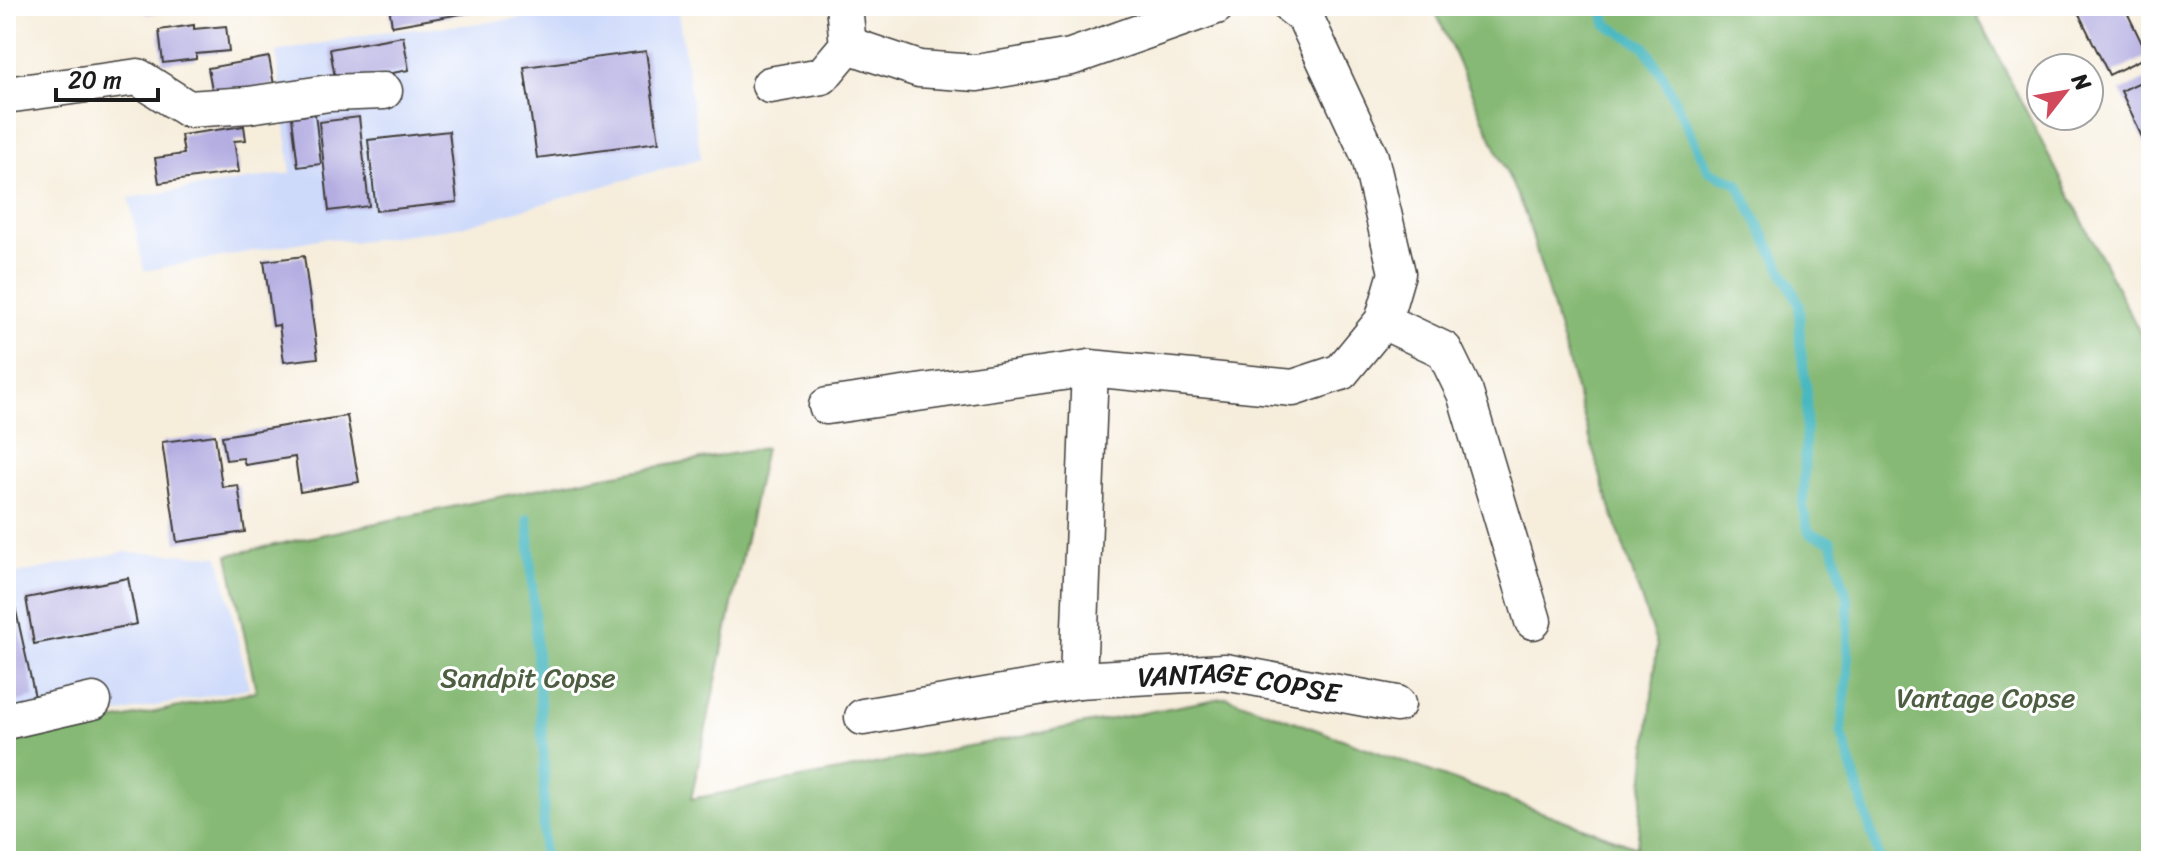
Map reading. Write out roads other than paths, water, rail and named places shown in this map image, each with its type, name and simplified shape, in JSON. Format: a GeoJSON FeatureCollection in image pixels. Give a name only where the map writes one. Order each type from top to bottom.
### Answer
{"type":"FeatureCollection","features":[{"type":"Feature","properties":{"kind":"street"},"geometry":{"type":"LineString","coordinates":[[770,85],[822,76],[848,45],[844,6]]}},
{"type":"Feature","properties":{"kind":"street"},"geometry":{"type":"LineString","coordinates":[[848,45],[919,69],[977,73],[1071,57],[1137,20],[1216,6]]}},
{"type":"Feature","properties":{"kind":"street"},"geometry":{"type":"LineString","coordinates":[[827,406],[1090,368],[1293,388],[1341,372],[1383,321],[1397,273],[1370,157],[1305,17],[1291,6]]}},
{"type":"Feature","properties":{"kind":"street"},"geometry":{"type":"LineString","coordinates":[[6,95],[138,77],[188,109],[249,105],[329,93],[384,91]]}},
{"type":"Feature","properties":{"kind":"street"},"geometry":{"type":"LineString","coordinates":[[1383,321],[1444,350],[1465,393],[1533,621]]}},
{"type":"Feature","properties":{"kind":"street"},"geometry":{"type":"LineString","coordinates":[[1078,680],[1090,368]]}},
{"type":"Feature","properties":{"kind":"street","name":"VANTAGE COPSE"},"geometry":{"type":"LineString","coordinates":[[863,717],[1078,680],[1225,672],[1397,704]]}},
{"type":"Feature","properties":{"kind":"street"},"geometry":{"type":"LineString","coordinates":[[6,721],[93,701]]}},
{"type":"Feature","properties":{"kind":"waterway"},"geometry":{"type":"LineString","coordinates":[[1603,6],[1606,24],[1644,46],[1663,76],[1709,171],[1737,183],[1799,303],[1800,344],[1807,393],[1803,509],[1809,533],[1831,541],[1848,601],[1848,673],[1841,731],[1880,861]]}},
{"type":"Feature","properties":{"kind":"waterway"},"geometry":{"type":"LineString","coordinates":[[528,519],[544,762],[543,861]]}},
{"type":"Feature","properties":{"kind":"park label","name":"Sandpit Copse"},"geometry":{"type":"Point","coordinates":[528,677]}},
{"type":"Feature","properties":{"kind":"park label","name":"Vantage Copse"},"geometry":{"type":"Point","coordinates":[1986,697]}}]}
